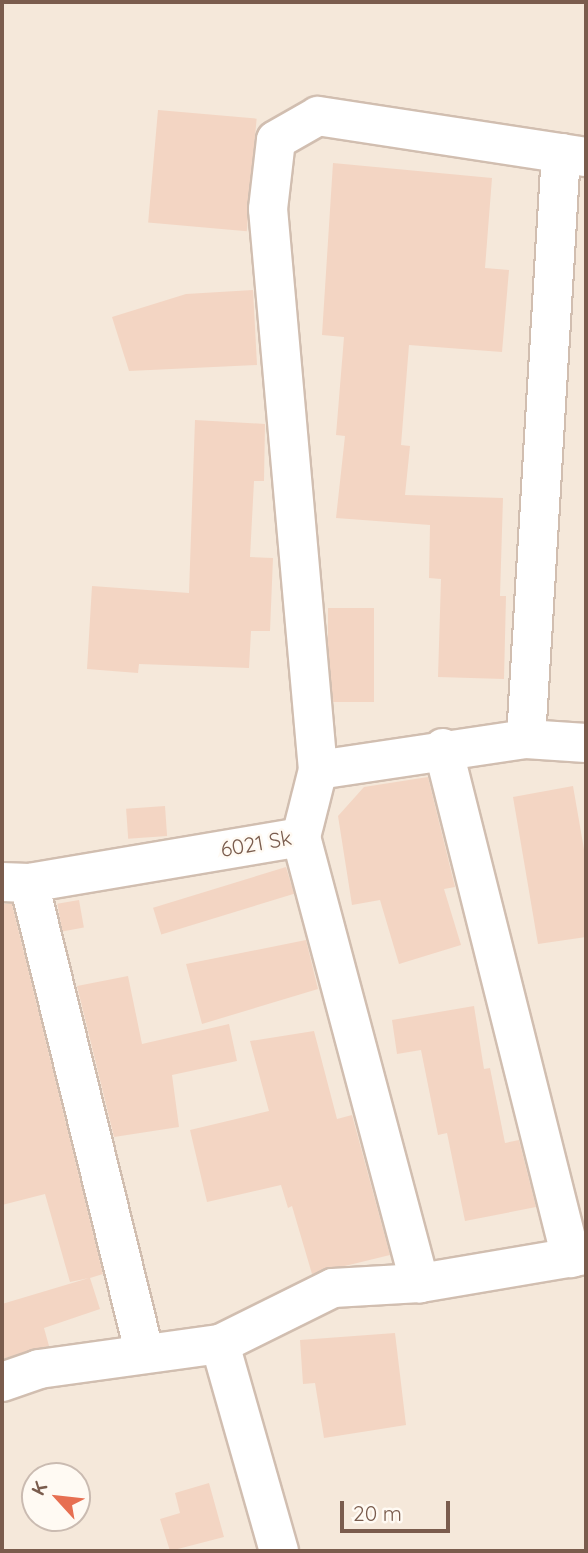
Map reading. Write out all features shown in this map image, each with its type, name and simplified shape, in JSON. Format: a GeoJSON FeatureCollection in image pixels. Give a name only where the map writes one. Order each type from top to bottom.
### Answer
{"type":"FeatureCollection","features":[{"type":"Feature","properties":{"kind":"street","name":"6021 Sk"},"geometry":{"type":"LineString","coordinates":[[15,883],[301,837],[318,770],[268,209],[276,140],[318,116],[574,155]]}},
{"type":"Feature","properties":{"kind":"street"},"geometry":{"type":"LineString","coordinates":[[526,739],[574,155]]}},
{"type":"Feature","properties":{"kind":"street"},"geometry":{"type":"LineString","coordinates":[[318,770],[443,748],[526,739],[586,743]]}},
{"type":"Feature","properties":{"kind":"street"},"geometry":{"type":"LineString","coordinates":[[2,1382],[39,1369],[144,1351],[219,1344],[333,1288],[420,1283],[579,1256],[443,748]]}},
{"type":"Feature","properties":{"kind":"street"},"geometry":{"type":"LineString","coordinates":[[301,837],[420,1283]]}},
{"type":"Feature","properties":{"kind":"street"},"geometry":{"type":"LineString","coordinates":[[15,883],[144,1351]]}},
{"type":"Feature","properties":{"kind":"street"},"geometry":{"type":"LineString","coordinates":[[219,1344],[279,1551]]}},
{"type":"Feature","properties":{"kind":"shaded area"},"geometry":{"type":"Polygon","coordinates":[[[2,2],[586,2],[586,1551],[2,1551],[2,2]]]}},
{"type":"Feature","properties":{"kind":"building"},"geometry":{"type":"Polygon","coordinates":[[[158,110],[257,119],[247,231],[148,223],[158,110]]]}},
{"type":"Feature","properties":{"kind":"building"},"geometry":{"type":"Polygon","coordinates":[[[333,163],[492,178],[485,268],[509,270],[502,352],[409,345],[401,445],[410,446],[405,495],[503,498],[500,596],[506,596],[504,679],[438,677],[441,579],[429,578],[430,525],[336,518],[345,436],[336,435],[344,337],[322,335],[333,163]]]}},
{"type":"Feature","properties":{"kind":"building"},"geometry":{"type":"Polygon","coordinates":[[[253,290],[257,365],[129,371],[112,317],[186,294],[253,290]]]}},
{"type":"Feature","properties":{"kind":"building"},"geometry":{"type":"Polygon","coordinates":[[[195,420],[265,424],[264,481],[254,481],[250,557],[273,558],[270,631],[251,631],[249,668],[139,664],[138,673],[87,669],[92,586],[189,593],[195,420]]]}},
{"type":"Feature","properties":{"kind":"building"},"geometry":{"type":"Polygon","coordinates":[[[328,608],[374,608],[374,702],[328,702],[328,608]]]}},
{"type":"Feature","properties":{"kind":"building"},"geometry":{"type":"Polygon","coordinates":[[[428,777],[455,887],[444,889],[461,945],[399,964],[380,900],[352,905],[338,816],[364,787],[428,777]]]}},
{"type":"Feature","properties":{"kind":"building"},"geometry":{"type":"Polygon","coordinates":[[[573,786],[586,861],[586,937],[538,944],[513,797],[573,786]]]}},
{"type":"Feature","properties":{"kind":"building"},"geometry":{"type":"Polygon","coordinates":[[[165,806],[167,836],[128,839],[126,809],[165,806]]]}},
{"type":"Feature","properties":{"kind":"building"},"geometry":{"type":"Polygon","coordinates":[[[286,867],[294,894],[161,934],[153,908],[286,867]]]}},
{"type":"Feature","properties":{"kind":"building"},"geometry":{"type":"Polygon","coordinates":[[[79,900],[84,928],[62,931],[57,904],[79,900]]]}},
{"type":"Feature","properties":{"kind":"building"},"geometry":{"type":"Polygon","coordinates":[[[2,904],[12,904],[103,1274],[90,1278],[100,1309],[44,1328],[49,1346],[2,1359],[2,1304],[89,1278],[70,1282],[45,1194],[2,1205],[2,904]]]}},
{"type":"Feature","properties":{"kind":"building"},"geometry":{"type":"Polygon","coordinates":[[[306,940],[318,989],[202,1024],[186,964],[306,940]]]}},
{"type":"Feature","properties":{"kind":"building"},"geometry":{"type":"Polygon","coordinates":[[[128,976],[142,1044],[229,1024],[237,1061],[172,1075],[179,1127],[114,1137],[77,986],[128,976]]]}},
{"type":"Feature","properties":{"kind":"building"},"geometry":{"type":"Polygon","coordinates":[[[474,1006],[484,1069],[490,1068],[505,1143],[519,1140],[536,1207],[465,1221],[447,1133],[438,1135],[421,1050],[397,1054],[392,1020],[474,1006]]]}},
{"type":"Feature","properties":{"kind":"building"},"geometry":{"type":"Polygon","coordinates":[[[314,1031],[337,1119],[352,1115],[390,1255],[312,1274],[292,1206],[288,1208],[281,1185],[207,1202],[190,1130],[269,1111],[250,1041],[314,1031]]]}},
{"type":"Feature","properties":{"kind":"building"},"geometry":{"type":"Polygon","coordinates":[[[395,1333],[406,1425],[324,1438],[315,1383],[303,1384],[300,1340],[395,1333]]]}},
{"type":"Feature","properties":{"kind":"building"},"geometry":{"type":"Polygon","coordinates":[[[209,1483],[224,1537],[170,1551],[160,1519],[180,1513],[175,1493],[209,1483]]]}}]}
